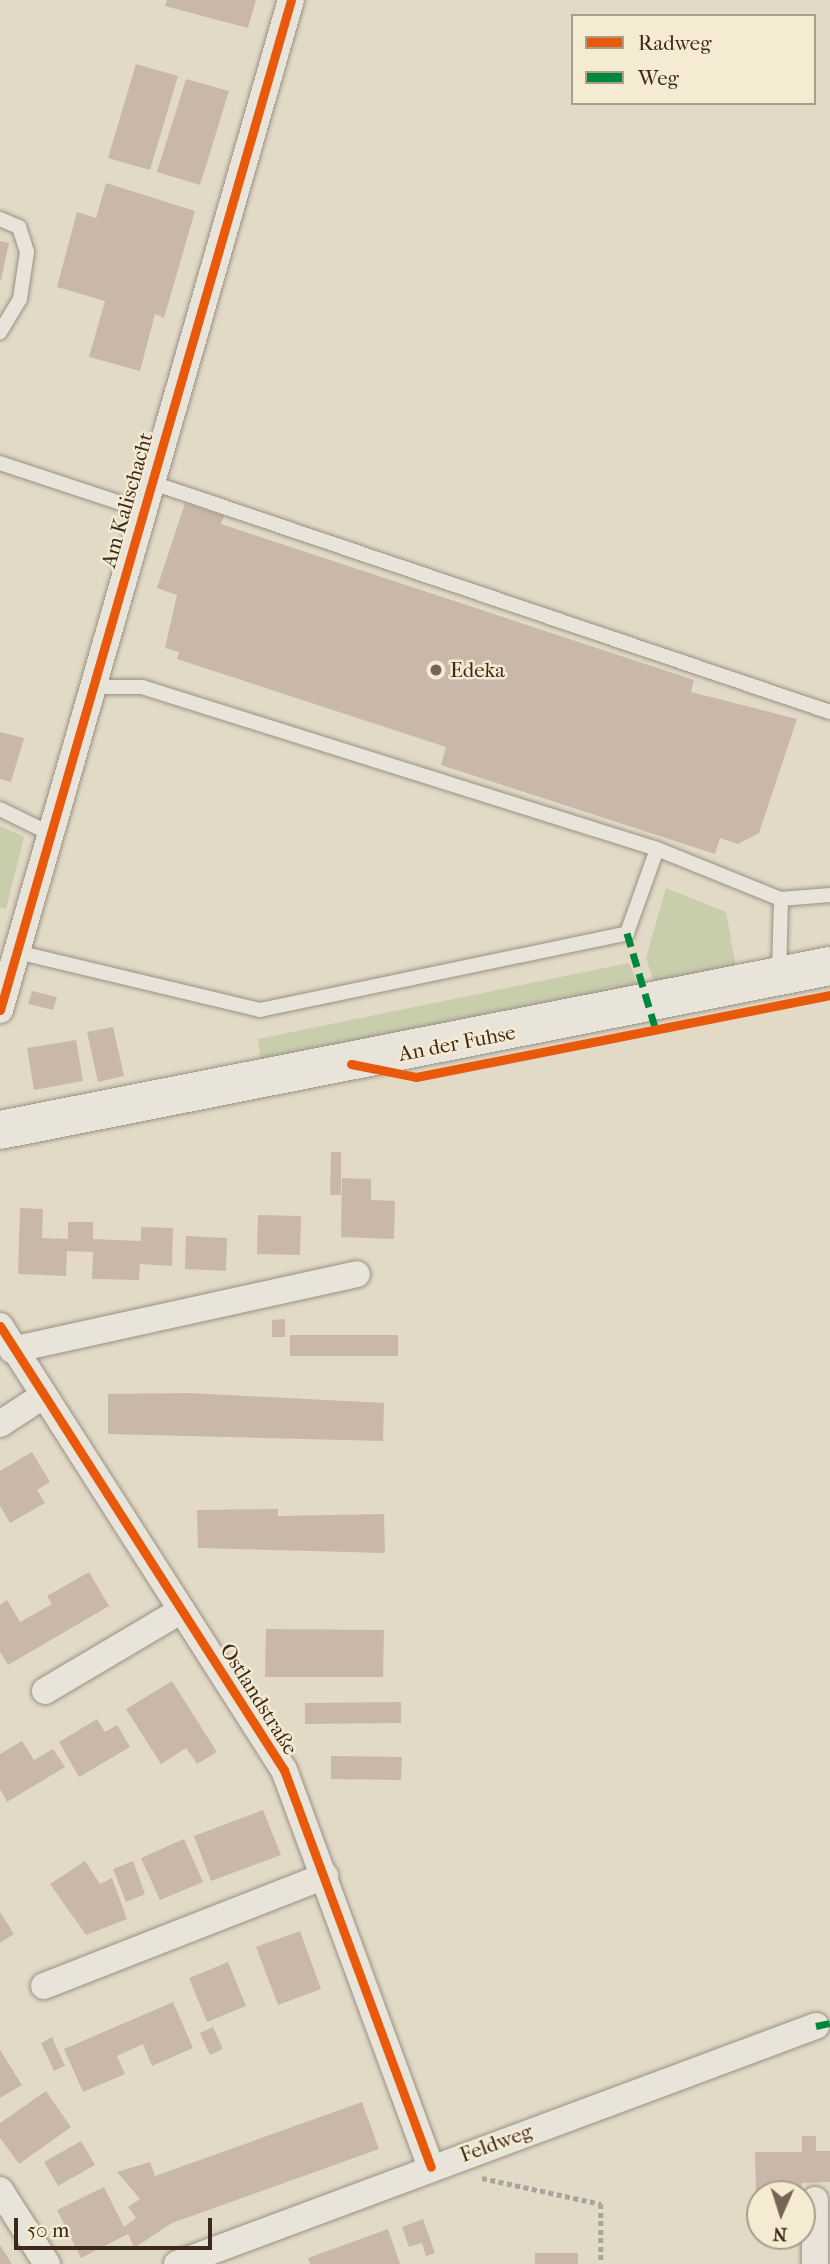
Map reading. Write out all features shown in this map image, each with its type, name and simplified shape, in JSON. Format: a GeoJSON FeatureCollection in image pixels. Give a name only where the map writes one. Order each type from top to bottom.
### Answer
{"type":"FeatureCollection","features":[{"type":"Feature","properties":{"kind":"street","name":"Am Kalischacht"},"geometry":{"type":"LineString","coordinates":[[0,1010],[149,481],[291,0]]}},
{"type":"Feature","properties":{"kind":"street","name":"An der Fuhse"},"geometry":{"type":"LineString","coordinates":[[0,1130],[830,966]]}},
{"type":"Feature","properties":{"kind":"street"},"geometry":{"type":"LineString","coordinates":[[12,1350],[358,1274]]}},
{"type":"Feature","properties":{"kind":"street","name":"Ostlandstraße"},"geometry":{"type":"LineString","coordinates":[[0,1326],[12,1350],[284,1770],[431,2167]]}},
{"type":"Feature","properties":{"kind":"street"},"geometry":{"type":"LineString","coordinates":[[0,1424],[43,1396]]}},
{"type":"Feature","properties":{"kind":"street"},"geometry":{"type":"LineString","coordinates":[[45,1691],[182,1610]]}},
{"type":"Feature","properties":{"kind":"street"},"geometry":{"type":"LineString","coordinates":[[44,1986],[325,1876]]}},
{"type":"Feature","properties":{"kind":"street","name":"Feldweg"},"geometry":{"type":"LineString","coordinates":[[177,2264],[431,2167],[816,2026]]}},
{"type":"Feature","properties":{"kind":"street"},"geometry":{"type":"LineString","coordinates":[[0,2190],[47,2264]]}},
{"type":"Feature","properties":{"kind":"lane"},"geometry":{"type":"LineString","coordinates":[[0,219],[19,227],[27,252],[20,299],[0,332]]}},
{"type":"Feature","properties":{"kind":"lane"},"geometry":{"type":"LineString","coordinates":[[0,463],[142,510]]}},
{"type":"Feature","properties":{"kind":"lane"},"geometry":{"type":"LineString","coordinates":[[149,481],[830,712]]}},
{"type":"Feature","properties":{"kind":"lane"},"geometry":{"type":"LineString","coordinates":[[92,687],[142,687],[657,849],[782,899],[830,895]]}},
{"type":"Feature","properties":{"kind":"lane"},"geometry":{"type":"LineString","coordinates":[[0,809],[51,834]]}},
{"type":"Feature","properties":{"kind":"lane"},"geometry":{"type":"LineString","coordinates":[[17,952],[76,969],[260,1010],[627,933],[657,849]]}},
{"type":"Feature","properties":{"kind":"lane"},"geometry":{"type":"LineString","coordinates":[[779,976],[782,899]]}},
{"type":"Feature","properties":{"kind":"path"},"geometry":{"type":"LineString","coordinates":[[431,2167],[600,2204],[601,2264]]}},
{"type":"Feature","properties":{"kind":"green space"},"geometry":{"type":"Polygon","coordinates":[[[0,826],[24,837],[6,909],[0,908],[0,826]]]}},
{"type":"Feature","properties":{"kind":"green space"},"geometry":{"type":"Polygon","coordinates":[[[666,888],[726,912],[736,967],[655,986],[646,958],[666,888]]]}},
{"type":"Feature","properties":{"kind":"green space"},"geometry":{"type":"Polygon","coordinates":[[[629,963],[639,987],[261,1063],[258,1039],[629,963]]]}},
{"type":"Feature","properties":{"kind":"building"},"geometry":{"type":"Polygon","coordinates":[[[167,0],[256,0],[248,28],[165,6],[167,0]]]}},
{"type":"Feature","properties":{"kind":"building"},"geometry":{"type":"Polygon","coordinates":[[[136,64],[178,76],[150,170],[108,158],[136,64]]]}},
{"type":"Feature","properties":{"kind":"building"},"geometry":{"type":"Polygon","coordinates":[[[186,79],[229,91],[200,185],[157,172],[186,79]]]}},
{"type":"Feature","properties":{"kind":"building"},"geometry":{"type":"Polygon","coordinates":[[[106,183],[195,211],[164,318],[155,314],[140,371],[89,357],[105,301],[57,287],[77,212],[96,218],[106,183]]]}},
{"type":"Feature","properties":{"kind":"building"},"geometry":{"type":"Polygon","coordinates":[[[0,241],[9,243],[1,280],[0,280],[0,241]]]}},
{"type":"Feature","properties":{"kind":"building","name":"Edeka"},"geometry":{"type":"Polygon","coordinates":[[[185,503],[224,516],[221,524],[694,680],[691,692],[797,719],[759,833],[738,844],[720,838],[715,854],[441,765],[446,747],[177,659],[179,652],[165,648],[177,595],[157,588],[185,503]]]}},
{"type":"Feature","properties":{"kind":"building"},"geometry":{"type":"Polygon","coordinates":[[[0,732],[24,738],[11,782],[0,779],[0,732]]]}},
{"type":"Feature","properties":{"kind":"building"},"geometry":{"type":"Polygon","coordinates":[[[32,991],[57,997],[53,1010],[28,1004],[32,991]]]}},
{"type":"Feature","properties":{"kind":"building"},"geometry":{"type":"Polygon","coordinates":[[[113,1027],[124,1076],[98,1082],[87,1032],[113,1027]]]}},
{"type":"Feature","properties":{"kind":"building"},"geometry":{"type":"Polygon","coordinates":[[[76,1040],[83,1081],[34,1090],[27,1048],[76,1040]]]}},
{"type":"Feature","properties":{"kind":"building"},"geometry":{"type":"Polygon","coordinates":[[[331,1152],[341,1152],[341,1195],[330,1195],[331,1152]]]}},
{"type":"Feature","properties":{"kind":"building"},"geometry":{"type":"Polygon","coordinates":[[[342,1178],[371,1179],[371,1200],[395,1201],[394,1239],[341,1237],[342,1178]]]}},
{"type":"Feature","properties":{"kind":"building"},"geometry":{"type":"Polygon","coordinates":[[[20,1208],[43,1209],[42,1238],[68,1239],[68,1222],[93,1222],[93,1239],[141,1241],[141,1227],[173,1228],[172,1266],[140,1264],[139,1280],[92,1279],[93,1252],[67,1251],[66,1276],[18,1274],[20,1208]]]}},
{"type":"Feature","properties":{"kind":"building"},"geometry":{"type":"Polygon","coordinates":[[[258,1215],[301,1216],[300,1255],[257,1254],[258,1215]]]}},
{"type":"Feature","properties":{"kind":"building"},"geometry":{"type":"Polygon","coordinates":[[[186,1236],[227,1238],[226,1271],[185,1269],[186,1236]]]}},
{"type":"Feature","properties":{"kind":"building"},"geometry":{"type":"Polygon","coordinates":[[[285,1319],[285,1337],[272,1337],[272,1320],[285,1319]]]}},
{"type":"Feature","properties":{"kind":"building"},"geometry":{"type":"Polygon","coordinates":[[[290,1335],[398,1335],[398,1356],[290,1356],[290,1335]]]}},
{"type":"Feature","properties":{"kind":"building"},"geometry":{"type":"Polygon","coordinates":[[[190,1393],[384,1403],[383,1441],[108,1434],[108,1394],[190,1393]]]}},
{"type":"Feature","properties":{"kind":"building"},"geometry":{"type":"Polygon","coordinates":[[[32,1452],[50,1482],[37,1490],[45,1503],[10,1523],[0,1506],[0,1471],[32,1452]]]}},
{"type":"Feature","properties":{"kind":"building"},"geometry":{"type":"Polygon","coordinates":[[[278,1509],[278,1516],[384,1514],[385,1553],[198,1548],[197,1510],[278,1509]]]}},
{"type":"Feature","properties":{"kind":"building"},"geometry":{"type":"Polygon","coordinates":[[[89,1572],[109,1606],[8,1665],[0,1652],[0,1605],[7,1600],[20,1622],[52,1604],[47,1596],[89,1572]]]}},
{"type":"Feature","properties":{"kind":"building"},"geometry":{"type":"Polygon","coordinates":[[[266,1629],[384,1630],[383,1677],[265,1677],[266,1629]]]}},
{"type":"Feature","properties":{"kind":"building"},"geometry":{"type":"Polygon","coordinates":[[[172,1681],[217,1752],[197,1764],[186,1748],[161,1764],[126,1709],[172,1681]]]}},
{"type":"Feature","properties":{"kind":"building"},"geometry":{"type":"Polygon","coordinates":[[[401,1702],[401,1723],[305,1724],[305,1703],[401,1702]]]}},
{"type":"Feature","properties":{"kind":"building"},"geometry":{"type":"Polygon","coordinates":[[[97,1719],[105,1732],[117,1725],[130,1747],[79,1777],[59,1742],[97,1719]]]}},
{"type":"Feature","properties":{"kind":"building"},"geometry":{"type":"Polygon","coordinates":[[[22,1741],[34,1760],[53,1749],[65,1767],[7,1802],[0,1789],[0,1754],[22,1741]]]}},
{"type":"Feature","properties":{"kind":"building"},"geometry":{"type":"Polygon","coordinates":[[[331,1756],[402,1757],[401,1780],[331,1779],[331,1756]]]}},
{"type":"Feature","properties":{"kind":"building"},"geometry":{"type":"Polygon","coordinates":[[[263,1810],[281,1855],[211,1881],[194,1836],[263,1810]]]}},
{"type":"Feature","properties":{"kind":"building"},"geometry":{"type":"Polygon","coordinates":[[[184,1839],[203,1882],[160,1900],[141,1858],[184,1839]]]}},
{"type":"Feature","properties":{"kind":"building"},"geometry":{"type":"Polygon","coordinates":[[[85,1861],[100,1884],[112,1878],[127,1919],[86,1935],[50,1884],[85,1861]]]}},
{"type":"Feature","properties":{"kind":"building"},"geometry":{"type":"Polygon","coordinates":[[[133,1861],[145,1894],[126,1902],[113,1869],[133,1861]]]}},
{"type":"Feature","properties":{"kind":"building"},"geometry":{"type":"Polygon","coordinates":[[[0,1912],[14,1934],[0,1943],[0,1912]]]}},
{"type":"Feature","properties":{"kind":"building"},"geometry":{"type":"Polygon","coordinates":[[[300,1931],[321,1989],[278,2005],[256,1947],[300,1931]]]}},
{"type":"Feature","properties":{"kind":"building"},"geometry":{"type":"Polygon","coordinates":[[[228,1962],[246,2006],[207,2022],[189,1978],[228,1962]]]}},
{"type":"Feature","properties":{"kind":"building"},"geometry":{"type":"Polygon","coordinates":[[[173,2002],[193,2048],[152,2066],[143,2044],[117,2056],[125,2074],[83,2092],[64,2049],[173,2002]]]}},
{"type":"Feature","properties":{"kind":"building"},"geometry":{"type":"Polygon","coordinates":[[[213,2027],[223,2049],[210,2055],[200,2033],[213,2027]]]}},
{"type":"Feature","properties":{"kind":"building"},"geometry":{"type":"Polygon","coordinates":[[[52,2037],[65,2066],[54,2071],[41,2043],[52,2037]]]}},
{"type":"Feature","properties":{"kind":"building"},"geometry":{"type":"Polygon","coordinates":[[[0,2050],[22,2085],[0,2098],[0,2050]]]}},
{"type":"Feature","properties":{"kind":"building"},"geometry":{"type":"Polygon","coordinates":[[[46,2091],[71,2127],[19,2164],[0,2138],[0,2123],[46,2091]]]}},
{"type":"Feature","properties":{"kind":"building"},"geometry":{"type":"Polygon","coordinates":[[[362,2102],[379,2149],[172,2223],[134,2248],[128,2234],[81,2258],[57,2210],[104,2187],[124,2227],[136,2218],[128,2207],[140,2199],[117,2172],[150,2162],[155,2176],[362,2102]]]}},
{"type":"Feature","properties":{"kind":"building"},"geometry":{"type":"Polygon","coordinates":[[[802,2136],[816,2136],[816,2151],[830,2151],[830,2182],[756,2180],[755,2152],[802,2152],[802,2136]]]}},
{"type":"Feature","properties":{"kind":"building"},"geometry":{"type":"Polygon","coordinates":[[[81,2141],[95,2165],[58,2186],[44,2162],[81,2141]]]}},
{"type":"Feature","properties":{"kind":"building"},"geometry":{"type":"Polygon","coordinates":[[[423,2219],[435,2253],[426,2256],[422,2243],[409,2247],[402,2227],[423,2219]]]}},
{"type":"Feature","properties":{"kind":"building"},"geometry":{"type":"Polygon","coordinates":[[[388,2229],[400,2264],[310,2264],[308,2258],[388,2229]]]}},
{"type":"Feature","properties":{"kind":"building"},"geometry":{"type":"Polygon","coordinates":[[[0,2245],[12,2264],[0,2264],[0,2245]]]}},
{"type":"Feature","properties":{"kind":"building"},"geometry":{"type":"Polygon","coordinates":[[[535,2253],[578,2253],[578,2264],[535,2264],[535,2253]]]}},
{"type":"Feature","properties":{"kind":"marked path"},"geometry":{"type":"LineString","coordinates":[[627,933],[656,1030]]}},
{"type":"Feature","properties":{"kind":"marked path"},"geometry":{"type":"LineString","coordinates":[[816,2026],[830,2023]]}},
{"type":"Feature","properties":{"kind":"cycle path"},"geometry":{"type":"LineString","coordinates":[[0,1010],[291,0]]}},
{"type":"Feature","properties":{"kind":"cycle path"},"geometry":{"type":"LineString","coordinates":[[351,1064],[416,1077],[830,995]]}},
{"type":"Feature","properties":{"kind":"cycle path"},"geometry":{"type":"LineString","coordinates":[[0,1326],[284,1770],[431,2167]]}},
{"type":"Feature","properties":{"kind":"place","name":"Edeka"},"geometry":{"type":"Point","coordinates":[436,670]}}]}
